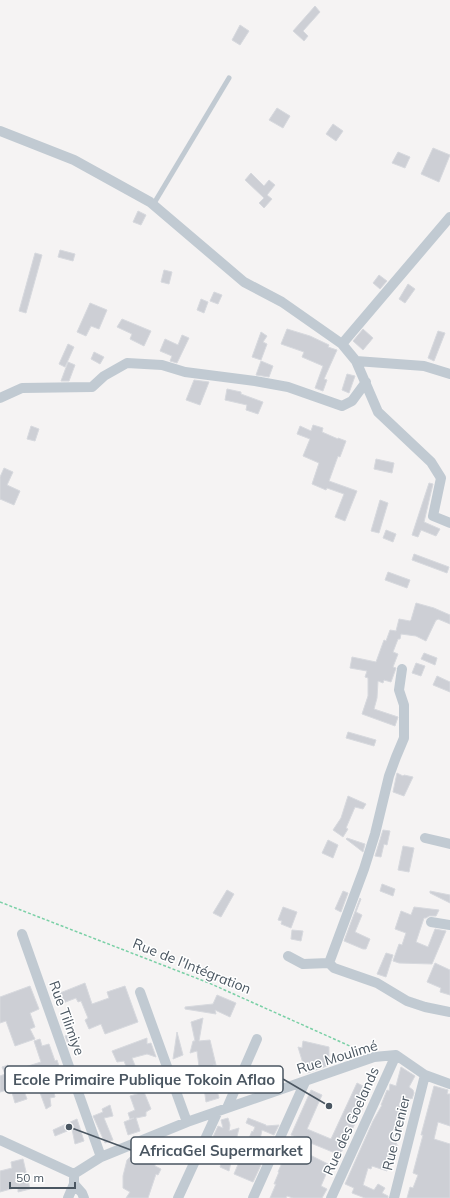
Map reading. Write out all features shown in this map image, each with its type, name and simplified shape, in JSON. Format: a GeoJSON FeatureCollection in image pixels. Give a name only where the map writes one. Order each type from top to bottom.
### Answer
{"type":"FeatureCollection","features":[{"type":"Feature","properties":{"kind":"street"},"geometry":{"type":"LineString","coordinates":[[0,131],[74,160],[153,205],[244,282],[282,302],[342,344],[356,361],[378,412],[431,462],[441,478],[433,516],[450,524]]}},
{"type":"Feature","properties":{"kind":"street"},"geometry":{"type":"LineString","coordinates":[[342,344],[450,217]]}},
{"type":"Feature","properties":{"kind":"street"},"geometry":{"type":"LineString","coordinates":[[356,361],[424,366],[450,374]]}},
{"type":"Feature","properties":{"kind":"street"},"geometry":{"type":"LineString","coordinates":[[0,398],[22,388],[92,387],[104,376],[127,363],[162,365],[185,372],[288,387],[342,406],[352,401],[366,382]]}},
{"type":"Feature","properties":{"kind":"street"},"geometry":{"type":"LineString","coordinates":[[329,963],[364,869],[375,834],[389,776],[404,738],[404,705],[399,690],[402,669]]}},
{"type":"Feature","properties":{"kind":"street"},"geometry":{"type":"LineString","coordinates":[[425,838],[450,844]]}},
{"type":"Feature","properties":{"kind":"street"},"geometry":{"type":"LineString","coordinates":[[431,922],[450,925]]}},
{"type":"Feature","properties":{"kind":"street","name":"Rue Tilimiye"},"geometry":{"type":"LineString","coordinates":[[22,934],[101,1157]]}},
{"type":"Feature","properties":{"kind":"street"},"geometry":{"type":"LineString","coordinates":[[288,956],[303,964],[329,963],[334,968],[377,983],[407,1001],[425,1007],[450,1012]]}},
{"type":"Feature","properties":{"kind":"street"},"geometry":{"type":"LineString","coordinates":[[140,992],[187,1122]]}},
{"type":"Feature","properties":{"kind":"street"},"geometry":{"type":"LineString","coordinates":[[178,1198],[257,1039]]}},
{"type":"Feature","properties":{"kind":"street","name":"Rue Moulimé"},"geometry":{"type":"LineString","coordinates":[[74,1179],[101,1157],[187,1122],[374,1057],[396,1055],[426,1075],[450,1084]]}},
{"type":"Feature","properties":{"kind":"street","name":"Rue des Goelands"},"geometry":{"type":"LineString","coordinates":[[332,1198],[396,1055]]}},
{"type":"Feature","properties":{"kind":"street","name":"Rue Grenier"},"geometry":{"type":"LineString","coordinates":[[394,1198],[426,1075]]}},
{"type":"Feature","properties":{"kind":"street"},"geometry":{"type":"LineString","coordinates":[[253,1198],[305,1082]]}},
{"type":"Feature","properties":{"kind":"street"},"geometry":{"type":"LineString","coordinates":[[0,1140],[74,1179],[84,1198]]}},
{"type":"Feature","properties":{"kind":"street"},"geometry":{"type":"LineString","coordinates":[[68,1198],[74,1179]]}},
{"type":"Feature","properties":{"kind":"lane"},"geometry":{"type":"LineString","coordinates":[[153,205],[229,78]]}},
{"type":"Feature","properties":{"kind":"path","name":"Rue de l'Intégration"},"geometry":{"type":"LineString","coordinates":[[0,902],[209,983],[299,1022],[374,1057]]}},
{"type":"Feature","properties":{"kind":"building"},"geometry":{"type":"Polygon","coordinates":[[[315,6],[320,12],[303,31],[308,36],[304,41],[293,31],[315,6]]]}},
{"type":"Feature","properties":{"kind":"building"},"geometry":{"type":"Polygon","coordinates":[[[240,25],[249,31],[240,45],[232,40],[240,25]]]}},
{"type":"Feature","properties":{"kind":"building"},"geometry":{"type":"Polygon","coordinates":[[[277,108],[290,116],[283,128],[269,120],[277,108]]]}},
{"type":"Feature","properties":{"kind":"building"},"geometry":{"type":"Polygon","coordinates":[[[333,124],[343,131],[336,141],[326,134],[333,124]]]}},
{"type":"Feature","properties":{"kind":"building"},"geometry":{"type":"Polygon","coordinates":[[[433,148],[450,155],[439,182],[421,174],[433,148]]]}},
{"type":"Feature","properties":{"kind":"building"},"geometry":{"type":"Polygon","coordinates":[[[398,152],[410,157],[405,168],[392,163],[398,152]]]}},
{"type":"Feature","properties":{"kind":"building"},"geometry":{"type":"Polygon","coordinates":[[[251,173],[264,186],[269,180],[275,185],[267,195],[272,199],[264,208],[259,203],[264,198],[245,180],[251,173]]]}},
{"type":"Feature","properties":{"kind":"building"},"geometry":{"type":"Polygon","coordinates":[[[138,211],[146,215],[141,225],[133,222],[138,211]]]}},
{"type":"Feature","properties":{"kind":"building"},"geometry":{"type":"Polygon","coordinates":[[[60,250],[75,254],[73,261],[58,257],[60,250]]]}},
{"type":"Feature","properties":{"kind":"building"},"geometry":{"type":"Polygon","coordinates":[[[35,253],[42,255],[26,313],[19,311],[35,253]]]}},
{"type":"Feature","properties":{"kind":"building"},"geometry":{"type":"Polygon","coordinates":[[[164,270],[172,272],[169,284],[161,282],[164,270]]]}},
{"type":"Feature","properties":{"kind":"building"},"geometry":{"type":"Polygon","coordinates":[[[379,275],[387,281],[380,289],[373,283],[379,275]]]}},
{"type":"Feature","properties":{"kind":"building"},"geometry":{"type":"Polygon","coordinates":[[[408,284],[415,289],[405,303],[399,299],[408,284]]]}},
{"type":"Feature","properties":{"kind":"building"},"geometry":{"type":"Polygon","coordinates":[[[214,292],[222,295],[218,304],[210,301],[214,292]]]}},
{"type":"Feature","properties":{"kind":"building"},"geometry":{"type":"Polygon","coordinates":[[[201,299],[208,302],[204,313],[197,310],[201,299]]]}},
{"type":"Feature","properties":{"kind":"building"},"geometry":{"type":"Polygon","coordinates":[[[90,303],[107,310],[99,329],[91,326],[86,336],[77,332],[90,303]]]}},
{"type":"Feature","properties":{"kind":"building"},"geometry":{"type":"Polygon","coordinates":[[[122,319],[151,331],[144,346],[130,339],[132,334],[117,327],[122,319]]]}},
{"type":"Feature","properties":{"kind":"building"},"geometry":{"type":"Polygon","coordinates":[[[287,329],[310,336],[329,345],[328,347],[337,350],[324,379],[327,380],[323,391],[315,388],[323,366],[302,357],[304,352],[281,344],[287,329]]]}},
{"type":"Feature","properties":{"kind":"building"},"geometry":{"type":"Polygon","coordinates":[[[363,329],[373,338],[363,350],[353,341],[363,329]]]}},
{"type":"Feature","properties":{"kind":"building"},"geometry":{"type":"Polygon","coordinates":[[[438,331],[445,333],[434,361],[428,358],[438,331]]]}},
{"type":"Feature","properties":{"kind":"building"},"geometry":{"type":"Polygon","coordinates":[[[261,332],[267,336],[263,342],[267,344],[261,360],[252,357],[261,332]]]}},
{"type":"Feature","properties":{"kind":"building"},"geometry":{"type":"Polygon","coordinates":[[[182,335],[189,338],[177,363],[170,361],[172,356],[160,351],[165,339],[178,345],[182,335]]]}},
{"type":"Feature","properties":{"kind":"building"},"geometry":{"type":"Polygon","coordinates":[[[68,344],[74,347],[65,367],[59,364],[68,344]]]}},
{"type":"Feature","properties":{"kind":"building"},"geometry":{"type":"Polygon","coordinates":[[[94,352],[104,357],[100,364],[91,359],[94,352]]]}},
{"type":"Feature","properties":{"kind":"building"},"geometry":{"type":"Polygon","coordinates":[[[261,361],[273,366],[269,377],[256,375],[261,361]]]}},
{"type":"Feature","properties":{"kind":"building"},"geometry":{"type":"Polygon","coordinates":[[[68,362],[75,365],[69,381],[61,381],[68,362]]]}},
{"type":"Feature","properties":{"kind":"building"},"geometry":{"type":"Polygon","coordinates":[[[347,374],[355,376],[349,393],[342,390],[347,374]]]}},
{"type":"Feature","properties":{"kind":"building"},"geometry":{"type":"Polygon","coordinates":[[[194,380],[209,382],[200,405],[186,400],[194,380]]]}},
{"type":"Feature","properties":{"kind":"building"},"geometry":{"type":"Polygon","coordinates":[[[227,389],[241,392],[241,394],[263,402],[258,414],[246,410],[247,405],[225,400],[227,389]]]}},
{"type":"Feature","properties":{"kind":"building"},"geometry":{"type":"Polygon","coordinates":[[[313,425],[323,428],[322,432],[346,441],[340,457],[338,456],[329,481],[357,491],[345,521],[335,517],[344,494],[327,488],[326,490],[312,484],[319,463],[303,456],[310,439],[297,434],[300,426],[311,431],[313,425]]]}},
{"type":"Feature","properties":{"kind":"building"},"geometry":{"type":"Polygon","coordinates":[[[31,426],[39,429],[35,441],[27,439],[31,426]]]}},
{"type":"Feature","properties":{"kind":"building"},"geometry":{"type":"Polygon","coordinates":[[[376,459],[394,463],[392,473],[374,469],[376,459]]]}},
{"type":"Feature","properties":{"kind":"building"},"geometry":{"type":"Polygon","coordinates":[[[4,468],[13,472],[7,485],[20,491],[14,505],[0,499],[0,477],[4,468]]]}},
{"type":"Feature","properties":{"kind":"building"},"geometry":{"type":"Polygon","coordinates":[[[429,483],[433,484],[424,522],[440,529],[436,536],[421,530],[418,537],[412,535],[429,483]]]}},
{"type":"Feature","properties":{"kind":"building"},"geometry":{"type":"Polygon","coordinates":[[[380,500],[388,503],[379,533],[371,531],[380,500]]]}},
{"type":"Feature","properties":{"kind":"building"},"geometry":{"type":"Polygon","coordinates":[[[386,530],[396,534],[393,542],[383,538],[386,530]]]}},
{"type":"Feature","properties":{"kind":"building"},"geometry":{"type":"Polygon","coordinates":[[[414,554],[449,567],[447,573],[412,560],[414,554]]]}},
{"type":"Feature","properties":{"kind":"building"},"geometry":{"type":"Polygon","coordinates":[[[388,572],[410,580],[407,588],[385,580],[388,572]]]}},
{"type":"Feature","properties":{"kind":"building"},"geometry":{"type":"Polygon","coordinates":[[[416,603],[434,608],[450,615],[450,624],[438,619],[436,620],[426,641],[416,636],[401,634],[400,639],[398,639],[393,652],[398,654],[393,667],[396,668],[395,671],[391,682],[384,680],[383,683],[378,681],[377,698],[374,709],[398,717],[395,726],[362,714],[368,696],[368,678],[365,677],[367,671],[350,668],[352,657],[376,662],[384,640],[386,641],[390,630],[396,631],[399,619],[411,620],[416,603]]]}},
{"type":"Feature","properties":{"kind":"building"},"geometry":{"type":"Polygon","coordinates":[[[424,653],[437,658],[435,665],[421,659],[424,653]]]}},
{"type":"Feature","properties":{"kind":"building"},"geometry":{"type":"Polygon","coordinates":[[[416,663],[425,666],[421,676],[412,673],[416,663]]]}},
{"type":"Feature","properties":{"kind":"building"},"geometry":{"type":"Polygon","coordinates":[[[437,676],[450,682],[450,692],[433,685],[437,676]]]}},
{"type":"Feature","properties":{"kind":"building"},"geometry":{"type":"Polygon","coordinates":[[[348,732],[376,740],[374,746],[346,738],[348,732]]]}},
{"type":"Feature","properties":{"kind":"building"},"geometry":{"type":"Polygon","coordinates":[[[397,773],[403,776],[413,777],[404,796],[393,792],[397,773]]]}},
{"type":"Feature","properties":{"kind":"building"},"geometry":{"type":"Polygon","coordinates":[[[348,796],[366,804],[363,809],[355,807],[346,828],[348,829],[343,837],[333,830],[341,818],[348,796]]]}},
{"type":"Feature","properties":{"kind":"building"},"geometry":{"type":"Polygon","coordinates":[[[383,830],[390,831],[387,845],[384,844],[381,857],[375,856],[383,830]]]}},
{"type":"Feature","properties":{"kind":"building"},"geometry":{"type":"Polygon","coordinates":[[[347,838],[365,844],[363,852],[346,839],[347,838]]]}},
{"type":"Feature","properties":{"kind":"building"},"geometry":{"type":"Polygon","coordinates":[[[328,840],[338,845],[333,858],[322,853],[328,840]]]}},
{"type":"Feature","properties":{"kind":"building"},"geometry":{"type":"Polygon","coordinates":[[[403,846],[414,848],[409,872],[398,870],[403,846]]]}},
{"type":"Feature","properties":{"kind":"building"},"geometry":{"type":"Polygon","coordinates":[[[382,884],[395,889],[393,896],[380,891],[382,884]]]}},
{"type":"Feature","properties":{"kind":"building"},"geometry":{"type":"Polygon","coordinates":[[[227,890],[234,894],[221,917],[213,913],[227,890]]]}},
{"type":"Feature","properties":{"kind":"building"},"geometry":{"type":"Polygon","coordinates":[[[343,891],[348,893],[341,912],[335,909],[343,891]]]}},
{"type":"Feature","properties":{"kind":"building"},"geometry":{"type":"Polygon","coordinates":[[[430,891],[450,895],[450,903],[430,893],[430,891]]]}},
{"type":"Feature","properties":{"kind":"building"},"geometry":{"type":"Polygon","coordinates":[[[360,898],[361,899],[356,912],[362,915],[355,932],[370,939],[366,949],[344,941],[360,898]]]}},
{"type":"Feature","properties":{"kind":"building"},"geometry":{"type":"Polygon","coordinates":[[[283,907],[297,912],[291,928],[281,924],[282,921],[278,920],[283,907]]]}},
{"type":"Feature","properties":{"kind":"building"},"geometry":{"type":"Polygon","coordinates":[[[414,907],[439,910],[436,916],[424,918],[416,942],[428,947],[435,929],[446,931],[432,964],[399,963],[393,961],[399,944],[402,945],[406,933],[395,929],[401,911],[411,915],[414,907]]]}},
{"type":"Feature","properties":{"kind":"building"},"geometry":{"type":"Polygon","coordinates":[[[292,930],[303,931],[301,941],[291,939],[292,930]]]}},
{"type":"Feature","properties":{"kind":"building"},"geometry":{"type":"Polygon","coordinates":[[[386,953],[393,955],[386,977],[377,974],[386,953]]]}},
{"type":"Feature","properties":{"kind":"building"},"geometry":{"type":"Polygon","coordinates":[[[435,963],[450,970],[450,995],[440,992],[441,988],[427,982],[435,963]]]}},
{"type":"Feature","properties":{"kind":"building"},"geometry":{"type":"Polygon","coordinates":[[[85,983],[92,1004],[109,998],[107,992],[125,986],[138,1022],[105,1034],[101,1024],[89,1029],[85,1020],[88,1018],[81,1001],[78,1002],[76,998],[63,1003],[60,993],[85,983]]]}},
{"type":"Feature","properties":{"kind":"building"},"geometry":{"type":"Polygon","coordinates":[[[30,986],[39,1009],[30,1013],[35,1027],[30,1029],[35,1039],[15,1046],[6,1021],[0,1023],[0,997],[30,986]]]}},
{"type":"Feature","properties":{"kind":"building"},"geometry":{"type":"Polygon","coordinates":[[[217,995],[236,1003],[230,1017],[215,1010],[216,1014],[185,1009],[185,1007],[213,1004],[217,995]]]}},
{"type":"Feature","properties":{"kind":"building"},"geometry":{"type":"Polygon","coordinates":[[[203,1018],[199,1041],[210,1040],[216,1065],[213,1065],[214,1083],[219,1098],[206,1102],[203,1081],[201,1082],[197,1051],[190,1053],[193,1041],[195,1041],[191,1022],[203,1018]]]}},
{"type":"Feature","properties":{"kind":"building"},"geometry":{"type":"Polygon","coordinates":[[[177,1032],[183,1055],[173,1059],[177,1032]]]}},
{"type":"Feature","properties":{"kind":"building"},"geometry":{"type":"Polygon","coordinates":[[[73,1033],[76,1043],[69,1046],[65,1036],[73,1033]]]}},
{"type":"Feature","properties":{"kind":"building"},"geometry":{"type":"Polygon","coordinates":[[[147,1038],[147,1044],[151,1043],[156,1057],[147,1054],[132,1058],[140,1078],[132,1081],[124,1061],[117,1062],[112,1051],[147,1038]]]}},
{"type":"Feature","properties":{"kind":"building"},"geometry":{"type":"Polygon","coordinates":[[[40,1039],[42,1046],[49,1044],[62,1075],[51,1079],[55,1097],[50,1098],[51,1106],[46,1109],[35,1079],[21,1083],[27,1099],[15,1103],[11,1089],[0,1092],[0,1076],[5,1074],[2,1067],[8,1065],[13,1076],[26,1073],[25,1067],[41,1062],[34,1041],[40,1039]]]}},
{"type":"Feature","properties":{"kind":"building"},"geometry":{"type":"Polygon","coordinates":[[[303,1041],[329,1047],[330,1065],[307,1073],[298,1047],[302,1048],[303,1041]]]}},
{"type":"Feature","properties":{"kind":"building"},"geometry":{"type":"Polygon","coordinates":[[[401,1067],[415,1076],[409,1087],[414,1093],[396,1145],[398,1145],[387,1171],[372,1166],[371,1169],[368,1168],[363,1185],[374,1190],[378,1184],[385,1188],[382,1193],[388,1196],[388,1198],[365,1198],[352,1193],[354,1188],[345,1184],[373,1121],[382,1105],[387,1090],[389,1091],[390,1084],[396,1086],[401,1067]]]}},
{"type":"Feature","properties":{"kind":"building"},"geometry":{"type":"Polygon","coordinates":[[[357,1083],[371,1090],[340,1155],[291,1135],[311,1090],[322,1095],[307,1129],[331,1139],[357,1083]]]}},
{"type":"Feature","properties":{"kind":"building"},"geometry":{"type":"Polygon","coordinates":[[[434,1086],[448,1090],[447,1094],[450,1094],[450,1126],[438,1122],[434,1139],[450,1144],[450,1198],[407,1198],[410,1187],[413,1188],[418,1175],[413,1173],[434,1086]]]}},
{"type":"Feature","properties":{"kind":"building"},"geometry":{"type":"Polygon","coordinates":[[[144,1092],[151,1109],[146,1112],[146,1116],[136,1118],[140,1131],[128,1135],[124,1122],[134,1118],[130,1119],[128,1113],[135,1110],[130,1096],[144,1092]]]}},
{"type":"Feature","properties":{"kind":"building"},"geometry":{"type":"Polygon","coordinates":[[[110,1105],[113,1116],[104,1118],[113,1140],[105,1143],[93,1116],[103,1112],[102,1109],[110,1105]]]}},
{"type":"Feature","properties":{"kind":"building"},"geometry":{"type":"Polygon","coordinates":[[[228,1118],[230,1125],[229,1131],[239,1128],[229,1171],[220,1167],[229,1143],[213,1137],[218,1126],[223,1128],[221,1120],[228,1118]]]}},
{"type":"Feature","properties":{"kind":"building"},"geometry":{"type":"Polygon","coordinates":[[[248,1118],[266,1126],[279,1125],[274,1135],[262,1130],[253,1161],[261,1165],[253,1182],[234,1174],[255,1127],[246,1123],[248,1118]]]}},
{"type":"Feature","properties":{"kind":"building"},"geometry":{"type":"Polygon","coordinates":[[[77,1119],[84,1141],[75,1144],[72,1129],[55,1136],[53,1130],[77,1119]]]}},
{"type":"Feature","properties":{"kind":"building"},"geometry":{"type":"Polygon","coordinates":[[[296,1148],[330,1165],[321,1186],[327,1189],[322,1198],[293,1198],[287,1196],[286,1198],[270,1198],[276,1184],[274,1184],[278,1172],[285,1156],[287,1157],[289,1151],[294,1153],[296,1148]]]}},
{"type":"Feature","properties":{"kind":"building"},"geometry":{"type":"Polygon","coordinates":[[[130,1157],[140,1162],[141,1158],[155,1164],[155,1166],[161,1169],[158,1175],[156,1174],[148,1198],[126,1198],[130,1192],[123,1188],[123,1176],[127,1160],[130,1157]]]}},
{"type":"Feature","properties":{"kind":"building"},"geometry":{"type":"Polygon","coordinates":[[[23,1159],[30,1189],[18,1192],[18,1187],[0,1192],[0,1171],[12,1168],[11,1162],[23,1159]]]}},
{"type":"Feature","properties":{"kind":"place","name":"Ecole Primaire Publique Tokoin Aflao"},"geometry":{"type":"Point","coordinates":[329,1106]}},
{"type":"Feature","properties":{"kind":"place","name":"AfricaGel Supermarket"},"geometry":{"type":"Point","coordinates":[69,1127]}}]}
